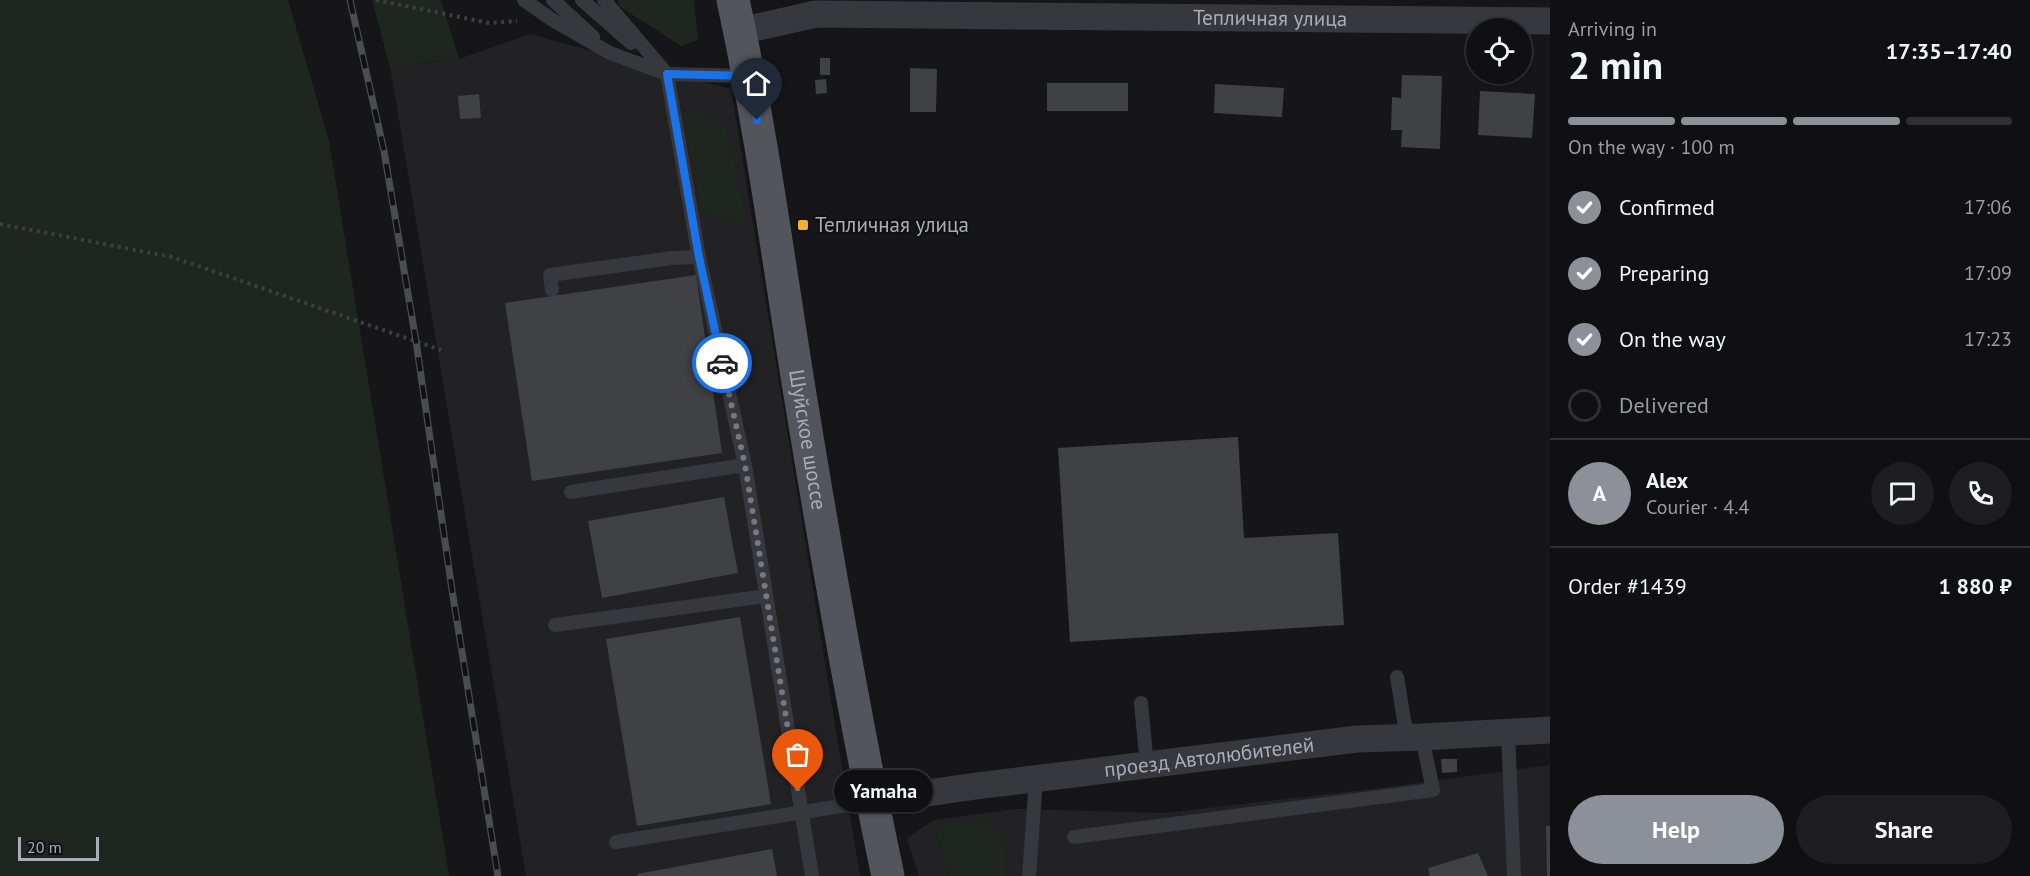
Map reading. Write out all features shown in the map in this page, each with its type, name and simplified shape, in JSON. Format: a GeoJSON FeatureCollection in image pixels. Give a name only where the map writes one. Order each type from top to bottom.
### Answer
{"type":"FeatureCollection","features":[{"type":"Feature","properties":{"kind":"main road","name":"Шуйское шоссе"},"geometry":{"type":"LineString","coordinates":[[733,0],[750,76],[807,435],[872,801],[888,876]]}},
{"type":"Feature","properties":{"kind":"street","name":"Тепличная улица"},"geometry":{"type":"LineString","coordinates":[[740,31],[815,7],[1550,21]]}},
{"type":"Feature","properties":{"kind":"street","name":"проезд Автолюбителей"},"geometry":{"type":"LineString","coordinates":[[872,801],[1357,739],[1550,730]]}},
{"type":"Feature","properties":{"kind":"lane"},"geometry":{"type":"LineString","coordinates":[[524,0],[610,54],[667,74],[750,76]]}},
{"type":"Feature","properties":{"kind":"lane"},"geometry":{"type":"LineString","coordinates":[[553,0],[610,54]]}},
{"type":"Feature","properties":{"kind":"lane"},"geometry":{"type":"LineString","coordinates":[[582,0],[667,74]]}},
{"type":"Feature","properties":{"kind":"lane"},"geometry":{"type":"LineString","coordinates":[[604,0],[667,74],[699,257],[745,465],[812,876]]}},
{"type":"Feature","properties":{"kind":"lane"},"geometry":{"type":"LineString","coordinates":[[552,290],[550,275],[672,258],[699,257]]}},
{"type":"Feature","properties":{"kind":"lane"},"geometry":{"type":"LineString","coordinates":[[571,492],[745,465]]}},
{"type":"Feature","properties":{"kind":"lane"},"geometry":{"type":"LineString","coordinates":[[555,625],[766,596]]}},
{"type":"Feature","properties":{"kind":"lane"},"geometry":{"type":"LineString","coordinates":[[1074,837],[1432,790],[1414,738],[1397,677]]}},
{"type":"Feature","properties":{"kind":"lane"},"geometry":{"type":"LineString","coordinates":[[1141,704],[1147,766]]}},
{"type":"Feature","properties":{"kind":"lane"},"geometry":{"type":"LineString","coordinates":[[1508,733],[1514,876]]}},
{"type":"Feature","properties":{"kind":"lane"},"geometry":{"type":"LineString","coordinates":[[1029,876],[1036,779]]}},
{"type":"Feature","properties":{"kind":"lane"},"geometry":{"type":"LineString","coordinates":[[616,842],[872,801]]}},
{"type":"Feature","properties":{"kind":"path"},"geometry":{"type":"LineString","coordinates":[[376,0],[489,23],[551,19]]}},
{"type":"Feature","properties":{"kind":"path"},"geometry":{"type":"LineString","coordinates":[[0,224],[172,256],[441,350]]}},
{"type":"Feature","properties":{"kind":"shaded area"},"geometry":{"type":"Polygon","coordinates":[[[0,0],[288,0],[329,141],[449,876],[0,876],[0,0]]]}},
{"type":"Feature","properties":{"kind":"shaded area"},"geometry":{"type":"Polygon","coordinates":[[[372,0],[441,0],[459,59],[390,67],[372,0]]]}},
{"type":"Feature","properties":{"kind":"shaded area"},"geometry":{"type":"Polygon","coordinates":[[[618,0],[694,0],[698,40],[681,46],[619,6],[618,0]]]}},
{"type":"Feature","properties":{"kind":"shaded area"},"geometry":{"type":"Polygon","coordinates":[[[530,34],[731,89],[860,876],[526,876],[390,67],[459,59],[530,34]]]}},
{"type":"Feature","properties":{"kind":"shaded area"},"geometry":{"type":"Polygon","coordinates":[[[683,111],[707,114],[726,129],[749,228],[701,209],[683,111]]]}},
{"type":"Feature","properties":{"kind":"shaded area"},"geometry":{"type":"Polygon","coordinates":[[[1550,765],[1550,876],[1005,876],[1005,844],[935,829],[949,876],[919,876],[907,838],[934,820],[1015,809],[1165,813],[1381,788],[1550,765]]]}},
{"type":"Feature","properties":{"kind":"shaded area"},"geometry":{"type":"Polygon","coordinates":[[[991,819],[1005,844],[1005,876],[949,876],[935,829],[991,819]]]}},
{"type":"Feature","properties":{"kind":"building"},"geometry":{"type":"Polygon","coordinates":[[[820,58],[830,58],[830,75],[820,75],[820,58]]]}},
{"type":"Feature","properties":{"kind":"building"},"geometry":{"type":"Polygon","coordinates":[[[910,68],[937,69],[936,112],[910,112],[910,68]]]}},
{"type":"Feature","properties":{"kind":"building"},"geometry":{"type":"Polygon","coordinates":[[[1402,75],[1442,76],[1440,149],[1401,147],[1402,130],[1391,130],[1392,97],[1401,98],[1402,75]]]}},
{"type":"Feature","properties":{"kind":"building"},"geometry":{"type":"Polygon","coordinates":[[[826,79],[827,93],[816,94],[815,80],[826,79]]]}},
{"type":"Feature","properties":{"kind":"building"},"geometry":{"type":"Polygon","coordinates":[[[1047,83],[1128,83],[1128,111],[1047,111],[1047,83]]]}},
{"type":"Feature","properties":{"kind":"building"},"geometry":{"type":"Polygon","coordinates":[[[1215,84],[1284,88],[1282,117],[1214,113],[1215,84]]]}},
{"type":"Feature","properties":{"kind":"building"},"geometry":{"type":"Polygon","coordinates":[[[1480,91],[1535,94],[1532,138],[1478,135],[1480,91]]]}},
{"type":"Feature","properties":{"kind":"building"},"geometry":{"type":"Polygon","coordinates":[[[479,94],[481,118],[460,119],[458,96],[479,94]]]}},
{"type":"Feature","properties":{"kind":"building"},"geometry":{"type":"Polygon","coordinates":[[[696,275],[722,453],[532,481],[505,303],[696,275]]]}},
{"type":"Feature","properties":{"kind":"building"},"geometry":{"type":"Polygon","coordinates":[[[1238,437],[1244,538],[1338,533],[1344,625],[1070,642],[1058,448],[1238,437]]]}},
{"type":"Feature","properties":{"kind":"building"},"geometry":{"type":"Polygon","coordinates":[[[724,497],[738,573],[602,598],[588,521],[724,497]]]}},
{"type":"Feature","properties":{"kind":"building"},"geometry":{"type":"Polygon","coordinates":[[[740,617],[771,804],[637,826],[606,639],[740,617]]]}},
{"type":"Feature","properties":{"kind":"building"},"geometry":{"type":"Polygon","coordinates":[[[1441,759],[1457,759],[1457,772],[1442,773],[1441,759]]]}},
{"type":"Feature","properties":{"kind":"building"},"geometry":{"type":"Polygon","coordinates":[[[1546,826],[1550,826],[1550,876],[1547,876],[1546,826]]]}},
{"type":"Feature","properties":{"kind":"building"},"geometry":{"type":"Polygon","coordinates":[[[772,849],[777,876],[638,876],[637,874],[772,849]]]}},
{"type":"Feature","properties":{"kind":"building"},"geometry":{"type":"Polygon","coordinates":[[[1478,853],[1488,876],[1430,876],[1428,868],[1478,853]]]}},
{"type":"Feature","properties":{"kind":"railway"},"geometry":{"type":"LineString","coordinates":[[350,0],[384,151],[416,341],[452,590],[498,876]]}},
{"type":"Feature","properties":{"kind":"way so far"},"geometry":{"type":"LineString","coordinates":[[722,363],[745,465],[798,791]]}},
{"type":"Feature","properties":{"kind":"place","name":"Тепличная улица"},"geometry":{"type":"Point","coordinates":[803,225]}},
{"type":"Feature","properties":{"kind":"place","name":"Yamaha"},"geometry":{"type":"Point","coordinates":[798,791]}},
{"type":"Feature","properties":{"kind":"route"},"geometry":{"type":"LineString","coordinates":[[722,363],[699,257],[667,74],[750,76],[757,120]]}}]}
